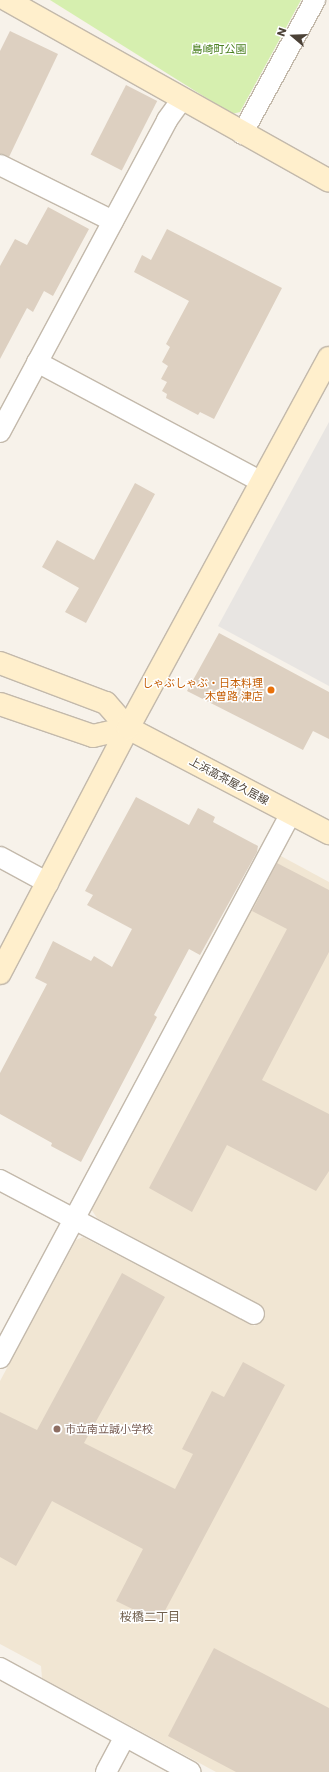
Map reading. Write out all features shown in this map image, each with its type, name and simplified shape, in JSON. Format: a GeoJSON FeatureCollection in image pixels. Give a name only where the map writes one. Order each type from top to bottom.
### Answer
{"type":"FeatureCollection","features":[{"type":"Feature","properties":{"kind":"street"},"geometry":{"type":"LineString","coordinates":[[7,0],[74,35],[242,134],[329,181]]}},
{"type":"Feature","properties":{"kind":"street"},"geometry":{"type":"LineString","coordinates":[[242,134],[315,0]]}},
{"type":"Feature","properties":{"kind":"street"},"geometry":{"type":"LineString","coordinates":[[0,432],[167,120],[182,99]]}},
{"type":"Feature","properties":{"kind":"street"},"geometry":{"type":"LineString","coordinates":[[0,165],[113,221]]}},
{"type":"Feature","properties":{"kind":"street"},"geometry":{"type":"LineString","coordinates":[[0,973],[128,728],[328,360]]}},
{"type":"Feature","properties":{"kind":"street"},"geometry":{"type":"LineString","coordinates":[[38,362],[262,482]]}},
{"type":"Feature","properties":{"kind":"street","name":"上浜高茶屋久居線"},"geometry":{"type":"LineString","coordinates":[[0,663],[106,703],[128,728],[329,833]]}},
{"type":"Feature","properties":{"kind":"street"},"geometry":{"type":"LineString","coordinates":[[0,704],[93,736],[128,728]]}},
{"type":"Feature","properties":{"kind":"street"},"geometry":{"type":"LineString","coordinates":[[0,1358],[291,813]]}},
{"type":"Feature","properties":{"kind":"street"},"geometry":{"type":"LineString","coordinates":[[0,857],[48,883]]}},
{"type":"Feature","properties":{"kind":"street"},"geometry":{"type":"LineString","coordinates":[[0,1180],[254,1314]]}},
{"type":"Feature","properties":{"kind":"street"},"geometry":{"type":"LineString","coordinates":[[0,1668],[191,1772]]}},
{"type":"Feature","properties":{"kind":"street"},"geometry":{"type":"LineString","coordinates":[[106,1772],[125,1737]]}},
{"type":"Feature","properties":{"kind":"shaded area"},"geometry":{"type":"Polygon","coordinates":[[[329,422],[329,686],[218,626],[329,422]]]}},
{"type":"Feature","properties":{"kind":"shaded area"},"geometry":{"type":"Polygon","coordinates":[[[279,855],[329,882],[329,1772],[216,1772],[42,1678],[41,1666],[0,1644],[0,1381],[76,1240],[83,1237],[255,1326],[264,1308],[97,1218],[91,1209],[279,855]]]}},
{"type":"Feature","properties":{"kind":"green space","name":"島崎町公園"},"geometry":{"type":"Polygon","coordinates":[[[50,0],[301,0],[240,112],[232,114],[50,0]]]}},
{"type":"Feature","properties":{"kind":"building"},"geometry":{"type":"Polygon","coordinates":[[[10,31],[58,54],[9,157],[0,154],[0,51],[10,31]]]}},
{"type":"Feature","properties":{"kind":"building"},"geometry":{"type":"Polygon","coordinates":[[[126,85],[157,101],[122,170],[91,154],[126,85]]]}},
{"type":"Feature","properties":{"kind":"building"},"geometry":{"type":"Polygon","coordinates":[[[48,207],[89,229],[53,296],[44,291],[33,312],[27,308],[0,359],[0,266],[15,239],[27,245],[48,207]]]}},
{"type":"Feature","properties":{"kind":"building"},"geometry":{"type":"Polygon","coordinates":[[[167,229],[282,288],[214,419],[200,412],[198,415],[166,398],[167,394],[162,391],[167,382],[161,379],[168,366],[162,362],[170,347],[166,344],[189,301],[134,272],[142,255],[151,260],[167,229]]]}},
{"type":"Feature","properties":{"kind":"building"},"geometry":{"type":"Polygon","coordinates":[[[135,483],[155,494],[86,623],[65,612],[79,588],[42,567],[57,540],[94,560],[135,483]]]}},
{"type":"Feature","properties":{"kind":"building"},"geometry":{"type":"Polygon","coordinates":[[[219,633],[329,692],[329,739],[313,731],[303,750],[187,691],[219,633]]]}},
{"type":"Feature","properties":{"kind":"building"},"geometry":{"type":"Polygon","coordinates":[[[136,797],[189,825],[198,808],[215,817],[213,822],[258,846],[257,852],[200,955],[189,949],[154,1015],[157,1017],[81,1162],[51,1146],[52,1143],[0,1114],[0,1073],[47,984],[35,978],[53,941],[91,961],[94,956],[112,967],[132,929],[87,905],[93,895],[85,891],[136,797]]]}},
{"type":"Feature","properties":{"kind":"building"},"geometry":{"type":"Polygon","coordinates":[[[277,863],[329,890],[329,952],[262,1080],[329,1114],[329,1171],[316,1191],[227,1145],[192,1212],[149,1188],[287,929],[252,911],[277,863]]]}},
{"type":"Feature","properties":{"kind":"building"},"geometry":{"type":"Polygon","coordinates":[[[122,1273],[165,1297],[84,1443],[175,1489],[193,1454],[182,1449],[212,1391],[224,1397],[243,1362],[285,1385],[159,1622],[116,1601],[143,1549],[52,1501],[16,1566],[0,1557],[0,1412],[37,1430],[122,1273]]]}},
{"type":"Feature","properties":{"kind":"building"},"geometry":{"type":"Polygon","coordinates":[[[214,1648],[329,1708],[329,1772],[236,1772],[168,1736],[214,1648]]]}},
{"type":"Feature","properties":{"kind":"place","name":"しゃぶしゃぶ・日本料理 木曽路 津店"},"geometry":{"type":"Point","coordinates":[271,690]}},
{"type":"Feature","properties":{"kind":"place","name":"市立南立誠小学校"},"geometry":{"type":"Point","coordinates":[57,1429]}},
{"type":"Feature","properties":{"kind":"district","name":"桜橋二丁目"},"geometry":{"type":"Point","coordinates":[150,1617]}}]}
